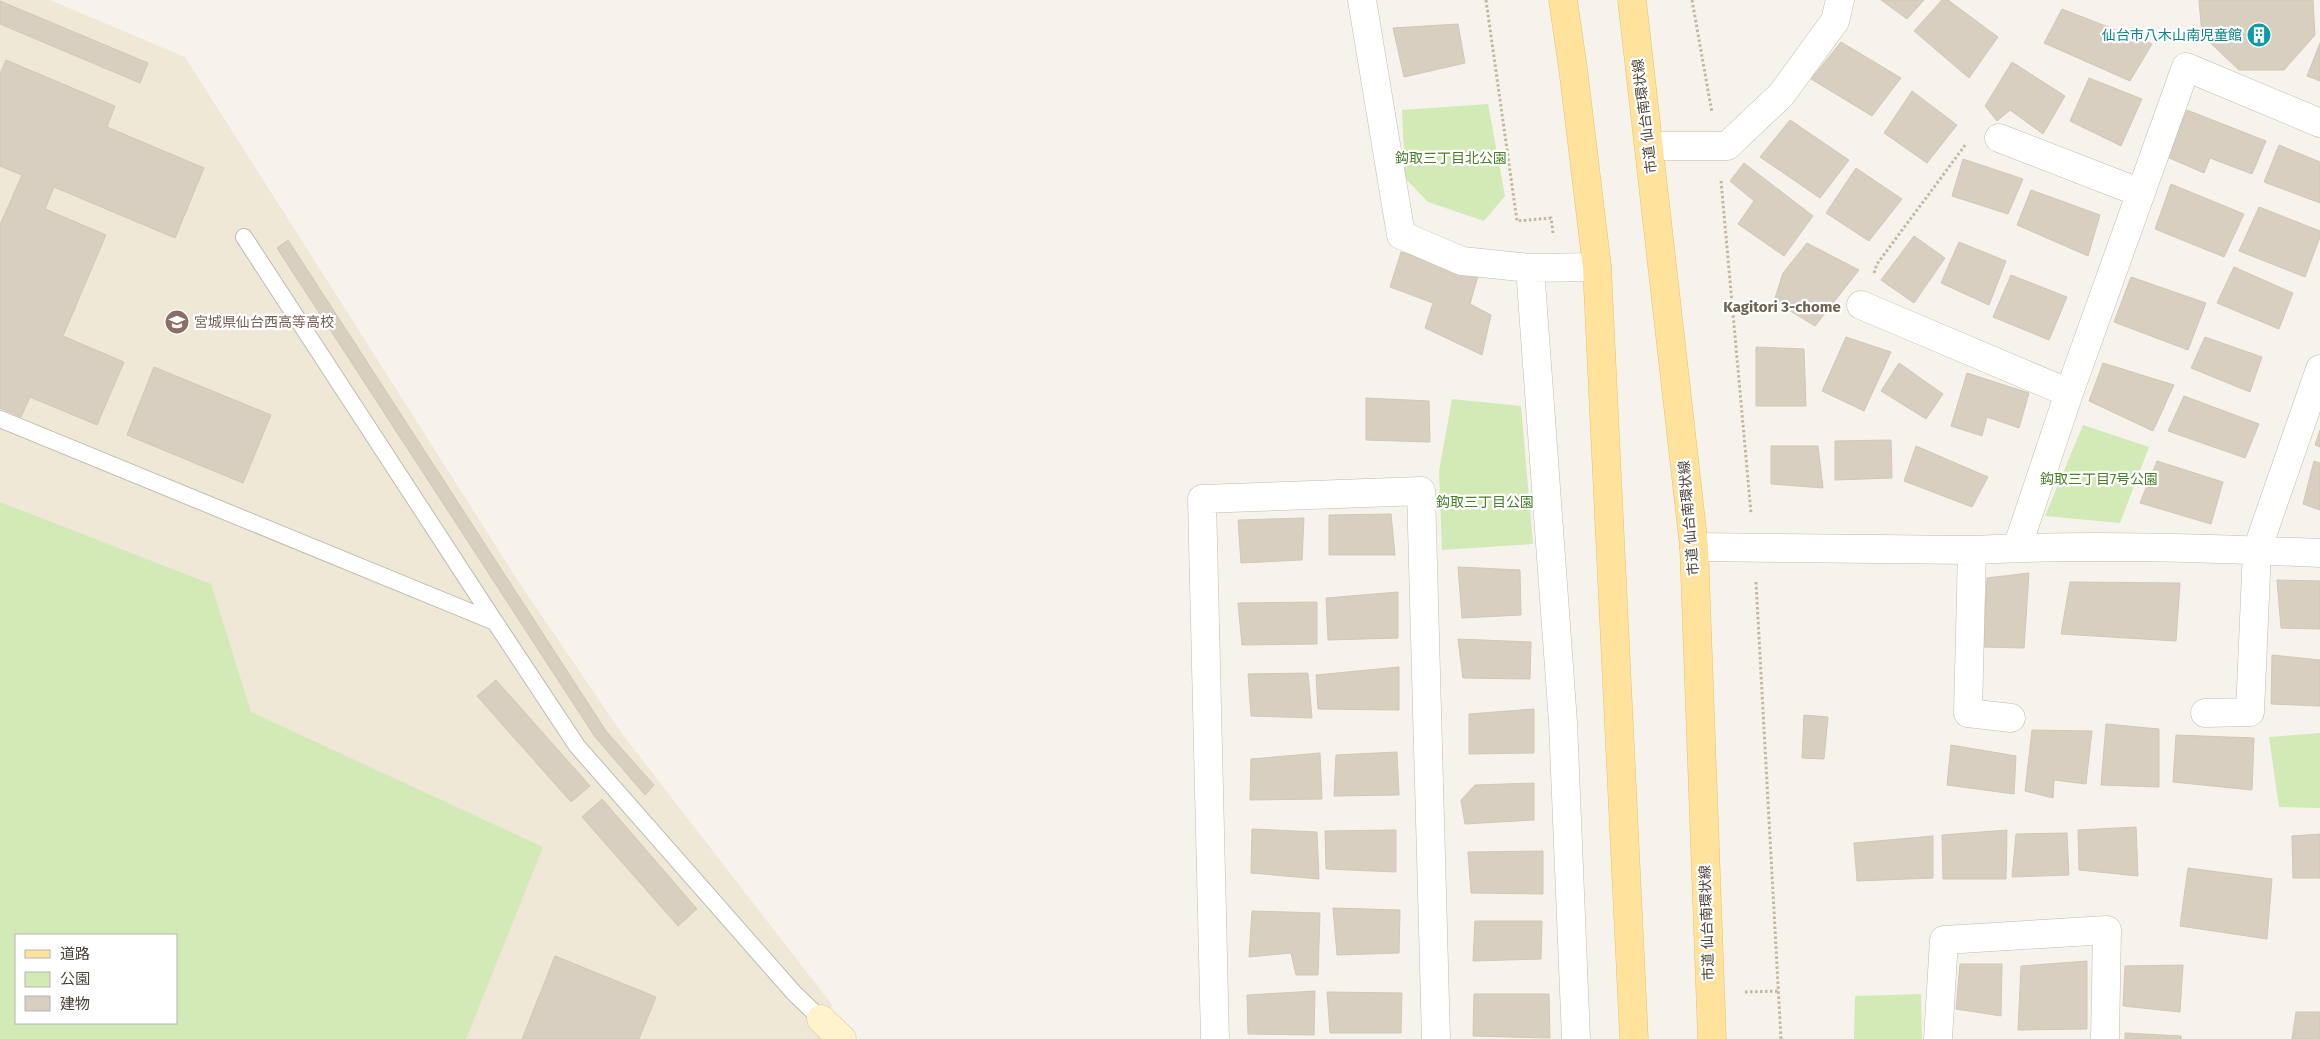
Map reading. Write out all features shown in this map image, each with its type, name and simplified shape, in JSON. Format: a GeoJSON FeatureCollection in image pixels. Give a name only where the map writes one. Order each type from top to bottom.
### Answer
{"type":"FeatureCollection","features":[{"type":"Feature","properties":{"kind":"main road"},"geometry":{"type":"LineString","coordinates":[[1563,0],[1597,267],[1634,1039]]}},
{"type":"Feature","properties":{"kind":"main road","name":"市道 仙台南環状線"},"geometry":{"type":"LineString","coordinates":[[1632,0],[1694,547],[1712,1039]]}},
{"type":"Feature","properties":{"kind":"street"},"geometry":{"type":"LineString","coordinates":[[1362,0],[1401,235],[1462,261],[1530,268],[1597,267]]}},
{"type":"Feature","properties":{"kind":"street"},"geometry":{"type":"LineString","coordinates":[[1649,146],[1727,146],[1781,95],[1835,21],[1840,0]]}},
{"type":"Feature","properties":{"kind":"street"},"geometry":{"type":"LineString","coordinates":[[2017,548],[2069,393],[2186,67],[2320,123]]}},
{"type":"Feature","properties":{"kind":"street"},"geometry":{"type":"LineString","coordinates":[[1999,138],[2141,193]]}},
{"type":"Feature","properties":{"kind":"street"},"geometry":{"type":"LineString","coordinates":[[1530,268],[1563,722],[1576,1039]]}},
{"type":"Feature","properties":{"kind":"street"},"geometry":{"type":"LineString","coordinates":[[1861,305],[2069,393]]}},
{"type":"Feature","properties":{"kind":"street"},"geometry":{"type":"LineString","coordinates":[[2205,713],[2250,712],[2257,550],[2320,369]]}},
{"type":"Feature","properties":{"kind":"street"},"geometry":{"type":"LineString","coordinates":[[1215,1039],[1202,499],[1421,491],[1436,1039]]}},
{"type":"Feature","properties":{"kind":"street"},"geometry":{"type":"LineString","coordinates":[[1694,547],[1972,550],[2017,548],[2257,550],[2320,553]]}},
{"type":"Feature","properties":{"kind":"street"},"geometry":{"type":"LineString","coordinates":[[1972,550],[1968,713],[2011,718]]}},
{"type":"Feature","properties":{"kind":"street"},"geometry":{"type":"LineString","coordinates":[[1938,1039],[1944,940],[2107,930],[2106,1039]]}},
{"type":"Feature","properties":{"kind":"street"},"geometry":{"type":"LineString","coordinates":[[821,1019],[842,1039]]}},
{"type":"Feature","properties":{"kind":"lane"},"geometry":{"type":"LineString","coordinates":[[244,237],[577,746],[794,993],[821,1019]]}},
{"type":"Feature","properties":{"kind":"lane"},"geometry":{"type":"LineString","coordinates":[[0,419],[495,622]]}},
{"type":"Feature","properties":{"kind":"path"},"geometry":{"type":"LineString","coordinates":[[1486,0],[1517,221],[1551,218]]}},
{"type":"Feature","properties":{"kind":"path"},"geometry":{"type":"LineString","coordinates":[[1861,305],[1878,264],[1970,139],[1999,138]]}},
{"type":"Feature","properties":{"kind":"shaded area","name":"宮城県仙台西高等高校"},"geometry":{"type":"Polygon","coordinates":[[[0,0],[50,0],[185,57],[522,587],[623,735],[833,1006],[813,1026],[823,1039],[0,1039],[0,0]]]}},
{"type":"Feature","properties":{"kind":"green space","name":"鈎取三丁目北公園"},"geometry":{"type":"Polygon","coordinates":[[[1488,104],[1505,196],[1484,221],[1428,202],[1405,178],[1402,110],[1488,104]]]}},
{"type":"Feature","properties":{"kind":"green space","name":"鈎取三丁目公園"},"geometry":{"type":"Polygon","coordinates":[[[1452,399],[1521,406],[1533,544],[1442,550],[1439,471],[1452,399]]]}},
{"type":"Feature","properties":{"kind":"green space","name":"鈎取三丁目7号公園"},"geometry":{"type":"Polygon","coordinates":[[[2083,425],[2149,447],[2120,523],[2045,516],[2083,425]]]}},
{"type":"Feature","properties":{"kind":"green space"},"geometry":{"type":"Polygon","coordinates":[[[0,502],[211,584],[251,712],[543,847],[466,1039],[0,1039],[0,502]]]}},
{"type":"Feature","properties":{"kind":"green space"},"geometry":{"type":"Polygon","coordinates":[[[2320,733],[2320,808],[2279,807],[2269,737],[2320,733]]]}},
{"type":"Feature","properties":{"kind":"green space"},"geometry":{"type":"Polygon","coordinates":[[[1921,994],[1922,1039],[1854,1039],[1855,996],[1921,994]]]}},
{"type":"Feature","properties":{"kind":"building"},"geometry":{"type":"Polygon","coordinates":[[[1881,0],[1924,0],[1907,19],[1881,0]]]}},
{"type":"Feature","properties":{"kind":"building"},"geometry":{"type":"Polygon","coordinates":[[[1942,0],[1948,0],[1998,37],[1969,78],[1914,31],[1942,0]]]}},
{"type":"Feature","properties":{"kind":"building","name":"仙台市八木山南児童館"},"geometry":{"type":"Polygon","coordinates":[[[2199,0],[2313,0],[2315,35],[2284,70],[2239,70],[2202,35],[2199,0]]]}},
{"type":"Feature","properties":{"kind":"building"},"geometry":{"type":"Polygon","coordinates":[[[0,1],[148,63],[140,83],[0,24],[0,1]]]}},
{"type":"Feature","properties":{"kind":"building"},"geometry":{"type":"Polygon","coordinates":[[[2062,9],[2152,44],[2130,81],[2044,43],[2062,9]]]}},
{"type":"Feature","properties":{"kind":"building"},"geometry":{"type":"Polygon","coordinates":[[[1458,24],[1465,63],[1404,77],[1393,28],[1458,24]]]}},
{"type":"Feature","properties":{"kind":"building"},"geometry":{"type":"Polygon","coordinates":[[[1841,42],[1901,78],[1872,116],[1811,79],[1841,42]]]}},
{"type":"Feature","properties":{"kind":"building"},"geometry":{"type":"Polygon","coordinates":[[[2320,43],[2320,81],[2307,76],[2320,43]]]}},
{"type":"Feature","properties":{"kind":"building"},"geometry":{"type":"Polygon","coordinates":[[[6,60],[115,106],[107,127],[204,168],[175,238],[54,187],[45,209],[106,235],[63,336],[124,362],[97,425],[30,397],[21,417],[0,408],[0,225],[22,175],[0,166],[0,74],[6,60]]]}},
{"type":"Feature","properties":{"kind":"building"},"geometry":{"type":"Polygon","coordinates":[[[2012,62],[2065,96],[2043,134],[2010,110],[1997,121],[1985,106],[2012,62]]]}},
{"type":"Feature","properties":{"kind":"building"},"geometry":{"type":"Polygon","coordinates":[[[2089,78],[2142,99],[2121,146],[2070,121],[2089,78]]]}},
{"type":"Feature","properties":{"kind":"building"},"geometry":{"type":"Polygon","coordinates":[[[1912,91],[1957,125],[1927,163],[1884,133],[1912,91]]]}},
{"type":"Feature","properties":{"kind":"building"},"geometry":{"type":"Polygon","coordinates":[[[2187,110],[2266,141],[2252,174],[2210,158],[2204,173],[2167,157],[2187,110]]]}},
{"type":"Feature","properties":{"kind":"building"},"geometry":{"type":"Polygon","coordinates":[[[1790,120],[1849,160],[1820,198],[1760,157],[1790,120]]]}},
{"type":"Feature","properties":{"kind":"building"},"geometry":{"type":"Polygon","coordinates":[[[2279,145],[2320,162],[2320,203],[2264,182],[2279,145]]]}},
{"type":"Feature","properties":{"kind":"building"},"geometry":{"type":"Polygon","coordinates":[[[1963,159],[2023,179],[2008,214],[1952,196],[1963,159]]]}},
{"type":"Feature","properties":{"kind":"building"},"geometry":{"type":"Polygon","coordinates":[[[1744,163],[1813,216],[1784,256],[1738,224],[1754,201],[1730,181],[1744,163]]]}},
{"type":"Feature","properties":{"kind":"building"},"geometry":{"type":"Polygon","coordinates":[[[1856,168],[1902,199],[1869,241],[1826,213],[1856,168]]]}},
{"type":"Feature","properties":{"kind":"building"},"geometry":{"type":"Polygon","coordinates":[[[2171,184],[2244,214],[2224,257],[2155,229],[2171,184]]]}},
{"type":"Feature","properties":{"kind":"building"},"geometry":{"type":"Polygon","coordinates":[[[2031,190],[2100,215],[2088,256],[2017,225],[2031,190]]]}},
{"type":"Feature","properties":{"kind":"building"},"geometry":{"type":"Polygon","coordinates":[[[2259,207],[2320,231],[2320,237],[2305,277],[2239,251],[2259,207]]]}},
{"type":"Feature","properties":{"kind":"building"},"geometry":{"type":"Polygon","coordinates":[[[1914,236],[1945,258],[1914,303],[1881,280],[1914,236]]]}},
{"type":"Feature","properties":{"kind":"building"},"geometry":{"type":"Polygon","coordinates":[[[288,240],[606,731],[654,785],[645,795],[595,737],[277,248],[288,240]]]}},
{"type":"Feature","properties":{"kind":"building"},"geometry":{"type":"Polygon","coordinates":[[[1959,242],[2006,261],[1989,305],[1941,283],[1959,242]]]}},
{"type":"Feature","properties":{"kind":"building"},"geometry":{"type":"Polygon","coordinates":[[[1807,243],[1859,270],[1815,326],[1774,301],[1783,273],[1807,243]]]}},
{"type":"Feature","properties":{"kind":"building"},"geometry":{"type":"Polygon","coordinates":[[[1401,252],[1478,276],[1470,304],[1491,315],[1482,355],[1425,328],[1433,303],[1390,287],[1401,252]]]}},
{"type":"Feature","properties":{"kind":"building"},"geometry":{"type":"Polygon","coordinates":[[[2234,267],[2293,293],[2279,329],[2217,303],[2234,267]]]}},
{"type":"Feature","properties":{"kind":"building"},"geometry":{"type":"Polygon","coordinates":[[[2011,275],[2067,297],[2049,340],[1993,317],[2011,275]]]}},
{"type":"Feature","properties":{"kind":"building"},"geometry":{"type":"Polygon","coordinates":[[[2131,277],[2206,303],[2188,350],[2114,322],[2131,277]]]}},
{"type":"Feature","properties":{"kind":"building"},"geometry":{"type":"Polygon","coordinates":[[[1846,337],[1891,352],[1864,411],[1822,391],[1846,337]]]}},
{"type":"Feature","properties":{"kind":"building"},"geometry":{"type":"Polygon","coordinates":[[[2205,337],[2262,357],[2250,392],[2191,368],[2205,337]]]}},
{"type":"Feature","properties":{"kind":"building"},"geometry":{"type":"Polygon","coordinates":[[[1756,347],[1804,349],[1806,406],[1756,406],[1756,347]]]}},
{"type":"Feature","properties":{"kind":"building"},"geometry":{"type":"Polygon","coordinates":[[[1899,363],[1943,394],[1926,419],[1881,391],[1899,363]]]}},
{"type":"Feature","properties":{"kind":"building"},"geometry":{"type":"Polygon","coordinates":[[[2103,363],[2174,385],[2153,431],[2089,401],[2103,363]]]}},
{"type":"Feature","properties":{"kind":"building"},"geometry":{"type":"Polygon","coordinates":[[[154,367],[271,415],[243,483],[127,435],[154,367]]]}},
{"type":"Feature","properties":{"kind":"building"},"geometry":{"type":"Polygon","coordinates":[[[1967,373],[2029,393],[2019,428],[1987,417],[1982,436],[1951,426],[1967,373]]]}},
{"type":"Feature","properties":{"kind":"building"},"geometry":{"type":"Polygon","coordinates":[[[2184,396],[2259,424],[2245,458],[2168,431],[2184,396]]]}},
{"type":"Feature","properties":{"kind":"building"},"geometry":{"type":"Polygon","coordinates":[[[1366,398],[1429,401],[1430,442],[1366,440],[1366,398]]]}},
{"type":"Feature","properties":{"kind":"building"},"geometry":{"type":"Polygon","coordinates":[[[2320,430],[2320,447],[2315,445],[2320,430]]]}},
{"type":"Feature","properties":{"kind":"building"},"geometry":{"type":"Polygon","coordinates":[[[1891,440],[1892,478],[1835,480],[1835,441],[1891,440]]]}},
{"type":"Feature","properties":{"kind":"building"},"geometry":{"type":"Polygon","coordinates":[[[1771,446],[1818,446],[1823,488],[1771,484],[1771,446]]]}},
{"type":"Feature","properties":{"kind":"building"},"geometry":{"type":"Polygon","coordinates":[[[1916,446],[1988,477],[1972,507],[1904,481],[1916,446]]]}},
{"type":"Feature","properties":{"kind":"building"},"geometry":{"type":"Polygon","coordinates":[[[2157,461],[2223,482],[2211,524],[2140,503],[2157,461]]]}},
{"type":"Feature","properties":{"kind":"building"},"geometry":{"type":"Polygon","coordinates":[[[2314,461],[2320,463],[2320,510],[2303,504],[2314,461]]]}},
{"type":"Feature","properties":{"kind":"building"},"geometry":{"type":"Polygon","coordinates":[[[1391,514],[1395,555],[1329,555],[1329,515],[1391,514]]]}},
{"type":"Feature","properties":{"kind":"building"},"geometry":{"type":"Polygon","coordinates":[[[1304,518],[1302,560],[1241,563],[1238,520],[1304,518]]]}},
{"type":"Feature","properties":{"kind":"building"},"geometry":{"type":"Polygon","coordinates":[[[1458,567],[1520,570],[1521,615],[1462,618],[1458,567]]]}},
{"type":"Feature","properties":{"kind":"building"},"geometry":{"type":"Polygon","coordinates":[[[2029,573],[2024,648],[1983,647],[1987,578],[2029,573]]]}},
{"type":"Feature","properties":{"kind":"building"},"geometry":{"type":"Polygon","coordinates":[[[2277,580],[2320,581],[2320,629],[2281,628],[2277,580]]]}},
{"type":"Feature","properties":{"kind":"building"},"geometry":{"type":"Polygon","coordinates":[[[2070,582],[2180,583],[2176,641],[2061,634],[2070,582]]]}},
{"type":"Feature","properties":{"kind":"building"},"geometry":{"type":"Polygon","coordinates":[[[1398,592],[1398,638],[1328,640],[1326,598],[1398,592]]]}},
{"type":"Feature","properties":{"kind":"building"},"geometry":{"type":"Polygon","coordinates":[[[1317,602],[1317,644],[1242,645],[1238,603],[1317,602]]]}},
{"type":"Feature","properties":{"kind":"building"},"geometry":{"type":"Polygon","coordinates":[[[1458,639],[1531,642],[1530,679],[1463,678],[1458,639]]]}},
{"type":"Feature","properties":{"kind":"building"},"geometry":{"type":"Polygon","coordinates":[[[2272,655],[2320,660],[2320,706],[2271,704],[2272,655]]]}},
{"type":"Feature","properties":{"kind":"building"},"geometry":{"type":"Polygon","coordinates":[[[1399,667],[1399,710],[1318,709],[1316,675],[1399,667]]]}},
{"type":"Feature","properties":{"kind":"building"},"geometry":{"type":"Polygon","coordinates":[[[1308,673],[1312,718],[1251,716],[1248,674],[1308,673]]]}},
{"type":"Feature","properties":{"kind":"building"},"geometry":{"type":"Polygon","coordinates":[[[496,680],[590,786],[571,802],[477,696],[496,680]]]}},
{"type":"Feature","properties":{"kind":"building"},"geometry":{"type":"Polygon","coordinates":[[[1534,709],[1534,753],[1469,754],[1469,714],[1534,709]]]}},
{"type":"Feature","properties":{"kind":"building"},"geometry":{"type":"Polygon","coordinates":[[[1804,715],[1828,717],[1824,759],[1802,758],[1804,715]]]}},
{"type":"Feature","properties":{"kind":"building"},"geometry":{"type":"Polygon","coordinates":[[[2106,724],[2159,729],[2159,787],[2101,785],[2106,724]]]}},
{"type":"Feature","properties":{"kind":"building"},"geometry":{"type":"Polygon","coordinates":[[[2032,730],[2092,731],[2086,784],[2054,780],[2053,798],[2025,791],[2032,730]]]}},
{"type":"Feature","properties":{"kind":"building"},"geometry":{"type":"Polygon","coordinates":[[[2176,735],[2254,738],[2252,790],[2173,782],[2176,735]]]}},
{"type":"Feature","properties":{"kind":"building"},"geometry":{"type":"Polygon","coordinates":[[[1951,745],[2016,756],[2014,794],[1947,785],[1951,745]]]}},
{"type":"Feature","properties":{"kind":"building"},"geometry":{"type":"Polygon","coordinates":[[[1397,752],[1399,795],[1334,796],[1336,755],[1397,752]]]}},
{"type":"Feature","properties":{"kind":"building"},"geometry":{"type":"Polygon","coordinates":[[[1320,753],[1322,799],[1250,800],[1251,759],[1320,753]]]}},
{"type":"Feature","properties":{"kind":"building"},"geometry":{"type":"Polygon","coordinates":[[[1534,783],[1534,820],[1465,824],[1461,800],[1475,785],[1534,783]]]}},
{"type":"Feature","properties":{"kind":"building"},"geometry":{"type":"Polygon","coordinates":[[[602,799],[697,909],[678,926],[582,817],[602,799]]]}},
{"type":"Feature","properties":{"kind":"building"},"geometry":{"type":"Polygon","coordinates":[[[2136,827],[2138,876],[2079,870],[2078,830],[2136,827]]]}},
{"type":"Feature","properties":{"kind":"building"},"geometry":{"type":"Polygon","coordinates":[[[1252,829],[1317,832],[1319,879],[1251,873],[1252,829]]]}},
{"type":"Feature","properties":{"kind":"building"},"geometry":{"type":"Polygon","coordinates":[[[1396,830],[1396,872],[1326,869],[1325,831],[1396,830]]]}},
{"type":"Feature","properties":{"kind":"building"},"geometry":{"type":"Polygon","coordinates":[[[2007,830],[2006,879],[1943,879],[1942,835],[2007,830]]]}},
{"type":"Feature","properties":{"kind":"building"},"geometry":{"type":"Polygon","coordinates":[[[2067,833],[2069,875],[2012,877],[2016,834],[2067,833]]]}},
{"type":"Feature","properties":{"kind":"building"},"geometry":{"type":"Polygon","coordinates":[[[2320,834],[2320,878],[2293,878],[2292,836],[2320,834]]]}},
{"type":"Feature","properties":{"kind":"building"},"geometry":{"type":"Polygon","coordinates":[[[1933,836],[1933,878],[1857,881],[1854,843],[1933,836]]]}},
{"type":"Feature","properties":{"kind":"building"},"geometry":{"type":"Polygon","coordinates":[[[1543,851],[1543,894],[1471,893],[1468,852],[1543,851]]]}},
{"type":"Feature","properties":{"kind":"building"},"geometry":{"type":"Polygon","coordinates":[[[2188,868],[2272,879],[2267,939],[2180,926],[2188,868]]]}},
{"type":"Feature","properties":{"kind":"building"},"geometry":{"type":"Polygon","coordinates":[[[1333,908],[1400,910],[1399,953],[1337,955],[1333,908]]]}},
{"type":"Feature","properties":{"kind":"building"},"geometry":{"type":"Polygon","coordinates":[[[1252,911],[1320,913],[1318,975],[1296,975],[1291,953],[1249,957],[1252,911]]]}},
{"type":"Feature","properties":{"kind":"building"},"geometry":{"type":"Polygon","coordinates":[[[1475,921],[1542,921],[1541,959],[1473,961],[1475,921]]]}},
{"type":"Feature","properties":{"kind":"building"},"geometry":{"type":"Polygon","coordinates":[[[555,956],[656,997],[639,1039],[522,1039],[555,956]]]}},
{"type":"Feature","properties":{"kind":"building"},"geometry":{"type":"Polygon","coordinates":[[[2087,961],[2087,1029],[2018,1030],[2021,966],[2087,961]]]}},
{"type":"Feature","properties":{"kind":"building"},"geometry":{"type":"Polygon","coordinates":[[[1960,964],[2002,964],[2001,1016],[1956,1009],[1960,964]]]}},
{"type":"Feature","properties":{"kind":"building"},"geometry":{"type":"Polygon","coordinates":[[[2183,965],[2180,1012],[2123,1006],[2125,966],[2183,965]]]}},
{"type":"Feature","properties":{"kind":"building"},"geometry":{"type":"Polygon","coordinates":[[[1315,991],[1314,1035],[1248,1034],[1247,995],[1315,991]]]}},
{"type":"Feature","properties":{"kind":"building"},"geometry":{"type":"Polygon","coordinates":[[[1327,992],[1402,993],[1401,1033],[1330,1033],[1327,992]]]}},
{"type":"Feature","properties":{"kind":"building"},"geometry":{"type":"Polygon","coordinates":[[[1474,994],[1549,994],[1550,1038],[1473,1036],[1474,994]]]}},
{"type":"Feature","properties":{"kind":"building"},"geometry":{"type":"Polygon","coordinates":[[[2296,1012],[2320,1012],[2320,1039],[2292,1039],[2296,1012]]]}},
{"type":"Feature","properties":{"kind":"building"},"geometry":{"type":"Polygon","coordinates":[[[2125,1033],[2181,1036],[2181,1039],[2125,1039],[2125,1033]]]}},
{"type":"Feature","properties":{"kind":"place","name":"仙台市八木山南児童館"},"geometry":{"type":"Point","coordinates":[2259,35]}},
{"type":"Feature","properties":{"kind":"place","name":"宮城県仙台西高等高校"},"geometry":{"type":"Point","coordinates":[177,322]}},
{"type":"Feature","properties":{"kind":"district","name":"Kagitori 3-chome"},"geometry":{"type":"Point","coordinates":[1782,307]}}]}
